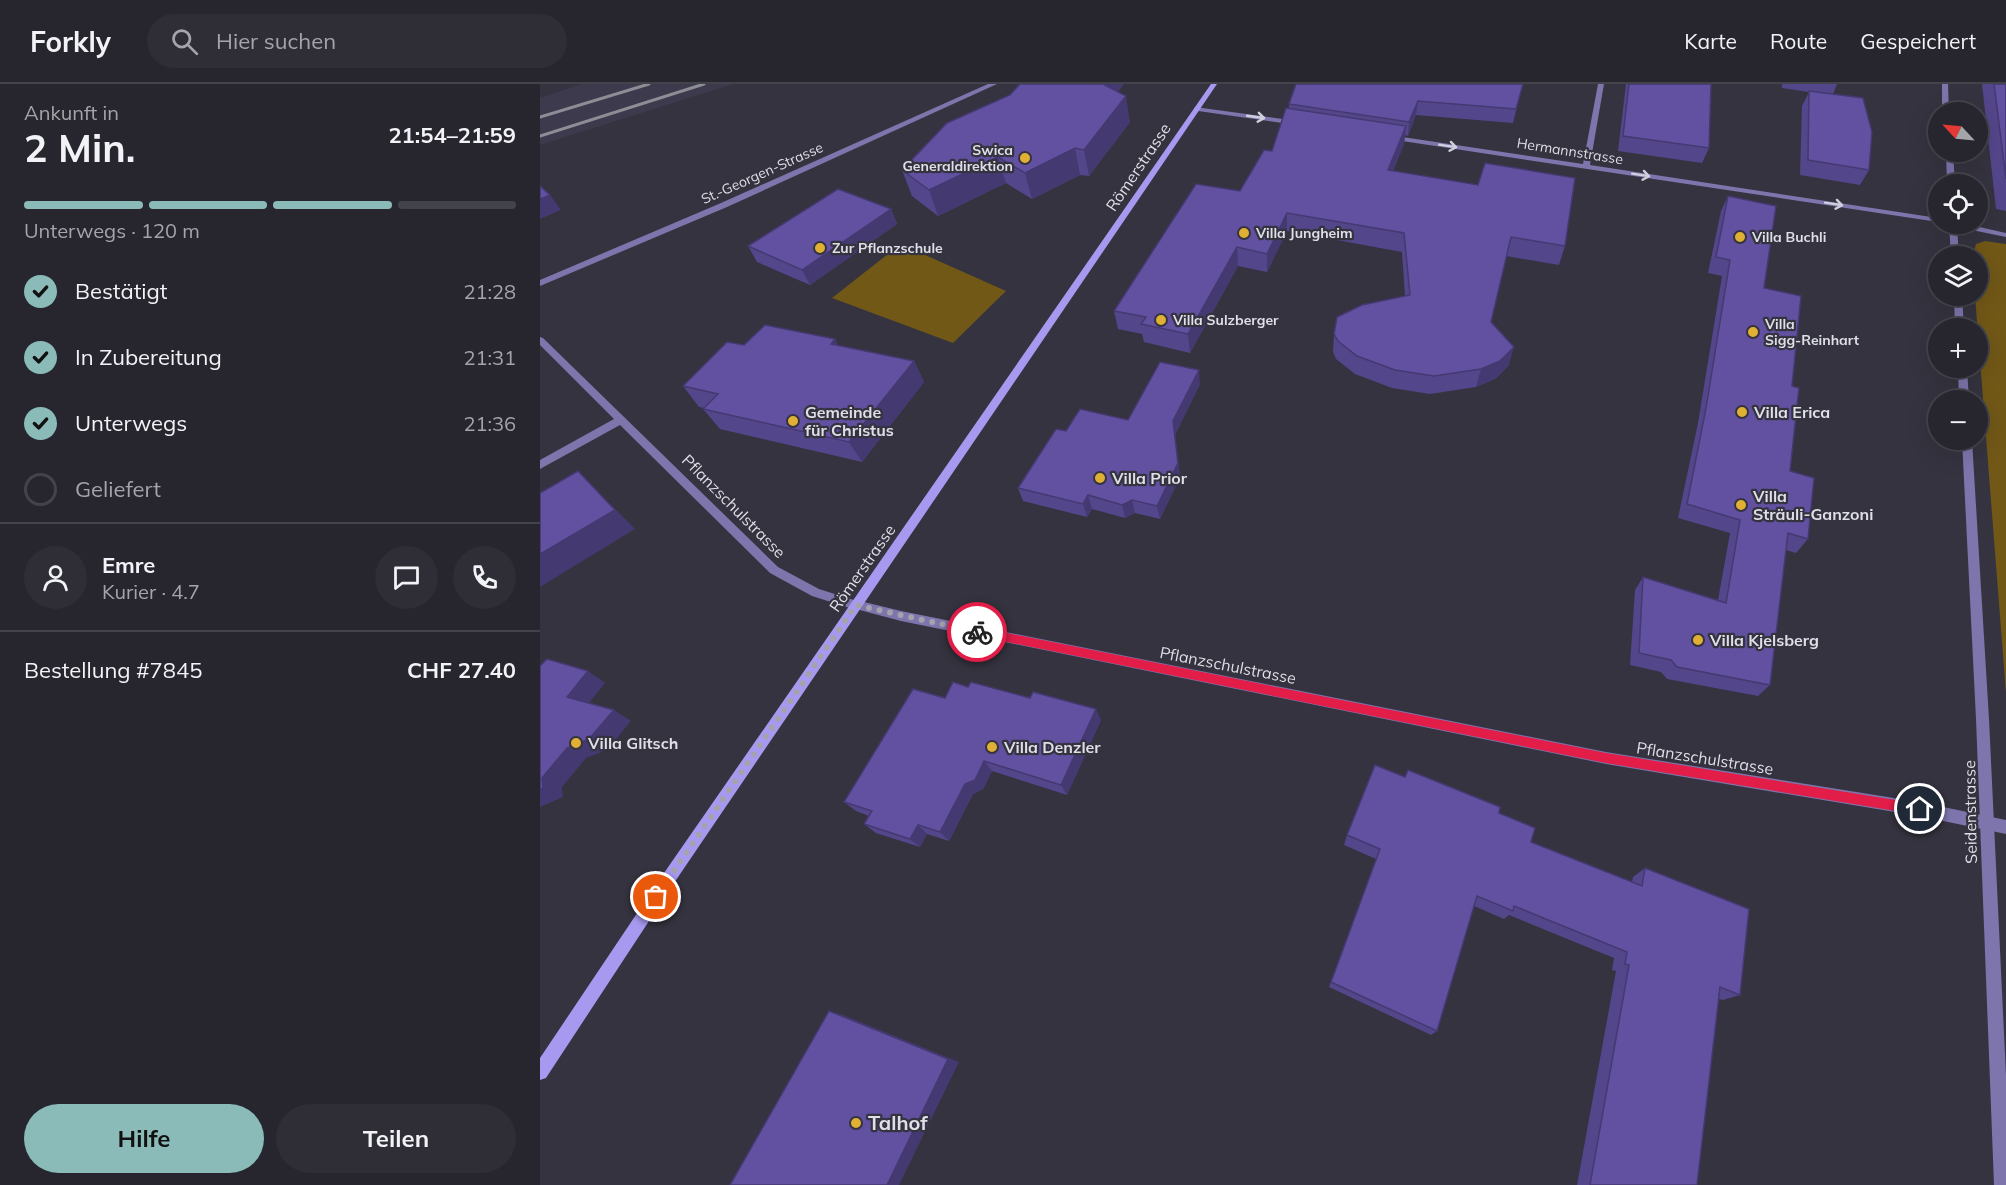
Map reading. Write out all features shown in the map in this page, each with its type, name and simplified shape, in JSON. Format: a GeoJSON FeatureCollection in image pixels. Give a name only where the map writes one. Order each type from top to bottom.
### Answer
{"type":"FeatureCollection","features":[{"type":"Feature","properties":{"kind":"main road","name":"Römerstrasse"},"geometry":{"type":"LineString","coordinates":[[540,1072],[856,605],[1214,84]]}},
{"type":"Feature","properties":{"kind":"street","name":"St.-Georgen-Strasse"},"geometry":{"type":"LineString","coordinates":[[540,283],[718,207],[994,84]]}},
{"type":"Feature","properties":{"kind":"street"},"geometry":{"type":"LineString","coordinates":[[1586,167],[1600,84]]}},
{"type":"Feature","properties":{"kind":"street"},"geometry":{"type":"LineString","coordinates":[[1945,84],[1946,102]]}},
{"type":"Feature","properties":{"kind":"street"},"geometry":{"type":"LineString","coordinates":[[1198,109],[1304,124]]}},
{"type":"Feature","properties":{"kind":"street","name":"Hermannstrasse"},"geometry":{"type":"LineString","coordinates":[[1383,136],[1928,218]]}},
{"type":"Feature","properties":{"kind":"street"},"geometry":{"type":"LineString","coordinates":[[1988,231],[2006,235]]}},
{"type":"Feature","properties":{"kind":"street","name":"Pflanzschulstrasse"},"geometry":{"type":"LineString","coordinates":[[540,340],[774,570],[816,593],[901,616],[1606,758],[2006,827]]}},
{"type":"Feature","properties":{"kind":"street"},"geometry":{"type":"LineString","coordinates":[[540,465],[621,420]]}},
{"type":"Feature","properties":{"kind":"street","name":"Seidenstrasse"},"geometry":{"type":"LineString","coordinates":[[1968,450],[1986,753],[1985,823],[2003,1185]]}},
{"type":"Feature","properties":{"kind":"shaded area"},"geometry":{"type":"Polygon","coordinates":[[[581,84],[733,84],[540,145],[540,98],[581,84]]]}},
{"type":"Feature","properties":{"kind":"shaded area"},"geometry":{"type":"Polygon","coordinates":[[[1985,241],[2006,244],[2006,693],[1987,450],[1988,390],[1982,390],[1981,378],[1988,378],[1988,318],[1977,318],[1976,306],[1988,306],[1988,246],[1976,246],[1985,241]]]}},
{"type":"Feature","properties":{"kind":"shaded area"},"geometry":{"type":"Polygon","coordinates":[[[914,250],[1006,291],[953,343],[832,298],[888,254],[914,250]]]}},
{"type":"Feature","properties":{"kind":"building"},"geometry":{"type":"Polygon","coordinates":[[[1020,84],[1103,84],[1126,96],[1084,150],[1075,148],[1025,173],[998,157],[929,190],[902,170],[947,123],[1010,95],[1020,84]]]}},
{"type":"Feature","properties":{"kind":"building"},"geometry":{"type":"Polygon","coordinates":[[[1296,84],[1523,84],[1516,109],[1418,101],[1409,122],[1289,104],[1296,84]]]}},
{"type":"Feature","properties":{"kind":"building"},"geometry":{"type":"Polygon","coordinates":[[[1629,84],[1711,84],[1709,148],[1623,136],[1629,84]]]}},
{"type":"Feature","properties":{"kind":"building"},"geometry":{"type":"Polygon","coordinates":[[[1994,84],[2006,84],[2006,179],[1994,84]]]}},
{"type":"Feature","properties":{"kind":"building"},"geometry":{"type":"Polygon","coordinates":[[[1809,91],[1863,98],[1872,132],[1869,170],[1808,160],[1809,91]]]}},
{"type":"Feature","properties":{"kind":"building"},"geometry":{"type":"Polygon","coordinates":[[[1286,108],[1406,126],[1388,170],[1478,185],[1485,163],[1575,178],[1565,246],[1511,237],[1491,322],[1514,347],[1500,361],[1481,369],[1434,376],[1395,370],[1357,356],[1338,341],[1334,334],[1337,317],[1362,305],[1410,295],[1404,233],[1287,213],[1267,254],[1237,247],[1188,334],[1141,324],[1146,317],[1114,311],[1196,184],[1240,191],[1264,150],[1272,151],[1286,108]]]}},
{"type":"Feature","properties":{"kind":"building"},"geometry":{"type":"Polygon","coordinates":[[[540,186],[550,195],[540,199],[540,186]]]}},
{"type":"Feature","properties":{"kind":"building"},"geometry":{"type":"Polygon","coordinates":[[[838,189],[891,209],[802,270],[748,246],[838,189]]]}},
{"type":"Feature","properties":{"kind":"building"},"geometry":{"type":"Polygon","coordinates":[[[1728,196],[1776,206],[1764,288],[1801,296],[1792,386],[1799,388],[1790,471],[1814,478],[1808,539],[1788,533],[1770,685],[1677,667],[1671,660],[1639,653],[1643,577],[1726,603],[1740,520],[1687,504],[1706,408],[1730,260],[1716,257],[1728,196]]]}},
{"type":"Feature","properties":{"kind":"building"},"geometry":{"type":"Polygon","coordinates":[[[765,325],[835,339],[831,344],[914,361],[849,442],[703,409],[718,394],[683,386],[727,342],[744,345],[765,325]]]}},
{"type":"Feature","properties":{"kind":"building","name":"Villa Prior"},"geometry":{"type":"Polygon","coordinates":[[[1160,362],[1199,370],[1173,421],[1178,463],[1157,506],[1132,500],[1122,505],[1088,495],[1083,504],[1018,488],[1056,429],[1066,431],[1080,409],[1128,420],[1160,362]]]}},
{"type":"Feature","properties":{"kind":"building"},"geometry":{"type":"Polygon","coordinates":[[[578,471],[615,510],[540,554],[540,493],[578,471]]]}},
{"type":"Feature","properties":{"kind":"building"},"geometry":{"type":"Polygon","coordinates":[[[547,659],[588,671],[567,697],[614,710],[589,739],[567,748],[542,778],[543,788],[540,789],[540,666],[547,659]]]}},
{"type":"Feature","properties":{"kind":"building","name":"Villa Denzler"},"geometry":{"type":"Polygon","coordinates":[[[953,682],[968,687],[971,682],[1030,698],[1033,692],[1096,709],[1061,785],[984,761],[975,780],[965,784],[940,832],[918,825],[910,839],[864,824],[872,811],[844,802],[913,689],[945,698],[953,682]]]}},
{"type":"Feature","properties":{"kind":"building"},"geometry":{"type":"Polygon","coordinates":[[[1375,765],[1405,777],[1408,770],[1500,807],[1499,813],[1535,828],[1531,842],[1642,886],[1645,868],[1749,909],[1740,995],[1720,987],[1697,1185],[1590,1185],[1629,965],[1625,964],[1627,952],[1514,906],[1513,911],[1477,896],[1437,1031],[1331,982],[1380,849],[1347,835],[1375,765]]]}},
{"type":"Feature","properties":{"kind":"building","name":"Talhof"},"geometry":{"type":"Polygon","coordinates":[[[829,1011],[948,1059],[887,1185],[730,1185],[829,1011]]]}},
{"type":"Feature","properties":{"kind":"railway"},"geometry":{"type":"LineString","coordinates":[[540,117],[649,84]]}},
{"type":"Feature","properties":{"kind":"railway"},"geometry":{"type":"LineString","coordinates":[[540,136],[704,84]]}},
{"type":"Feature","properties":{"kind":"way so far"},"geometry":{"type":"LineString","coordinates":[[656,897],[856,605],[977,632]]}},
{"type":"Feature","properties":{"kind":"place","name":"Swica Generaldirektion"},"geometry":{"type":"Point","coordinates":[1025,158]}},
{"type":"Feature","properties":{"kind":"place","name":"Villa Jungheim"},"geometry":{"type":"Point","coordinates":[1244,233]}},
{"type":"Feature","properties":{"kind":"place","name":"Villa Buchli"},"geometry":{"type":"Point","coordinates":[1740,237]}},
{"type":"Feature","properties":{"kind":"place","name":"Zur Pflanzschule"},"geometry":{"type":"Point","coordinates":[820,248]}},
{"type":"Feature","properties":{"kind":"place","name":"Villa Sulzberger"},"geometry":{"type":"Point","coordinates":[1161,320]}},
{"type":"Feature","properties":{"kind":"place","name":"Villa Sigg-Reinhart"},"geometry":{"type":"Point","coordinates":[1753,332]}},
{"type":"Feature","properties":{"kind":"place","name":"Villa Erica"},"geometry":{"type":"Point","coordinates":[1742,412]}},
{"type":"Feature","properties":{"kind":"place","name":"Gemeinde für Christus"},"geometry":{"type":"Point","coordinates":[793,421]}},
{"type":"Feature","properties":{"kind":"place","name":"Villa Prior"},"geometry":{"type":"Point","coordinates":[1100,478]}},
{"type":"Feature","properties":{"kind":"place","name":"Villa Sträuli-Ganzoni"},"geometry":{"type":"Point","coordinates":[1741,505]}},
{"type":"Feature","properties":{"kind":"place","name":"Villa Kjelsberg"},"geometry":{"type":"Point","coordinates":[1698,640]}},
{"type":"Feature","properties":{"kind":"place","name":"Villa Glitsch"},"geometry":{"type":"Point","coordinates":[576,743]}},
{"type":"Feature","properties":{"kind":"place","name":"Villa Denzler"},"geometry":{"type":"Point","coordinates":[992,747]}},
{"type":"Feature","properties":{"kind":"place","name":"Talhof"},"geometry":{"type":"Point","coordinates":[856,1123]}},
{"type":"Feature","properties":{"kind":"route"},"geometry":{"type":"LineString","coordinates":[[977,632],[1606,758],[1920,809]]}}]}
